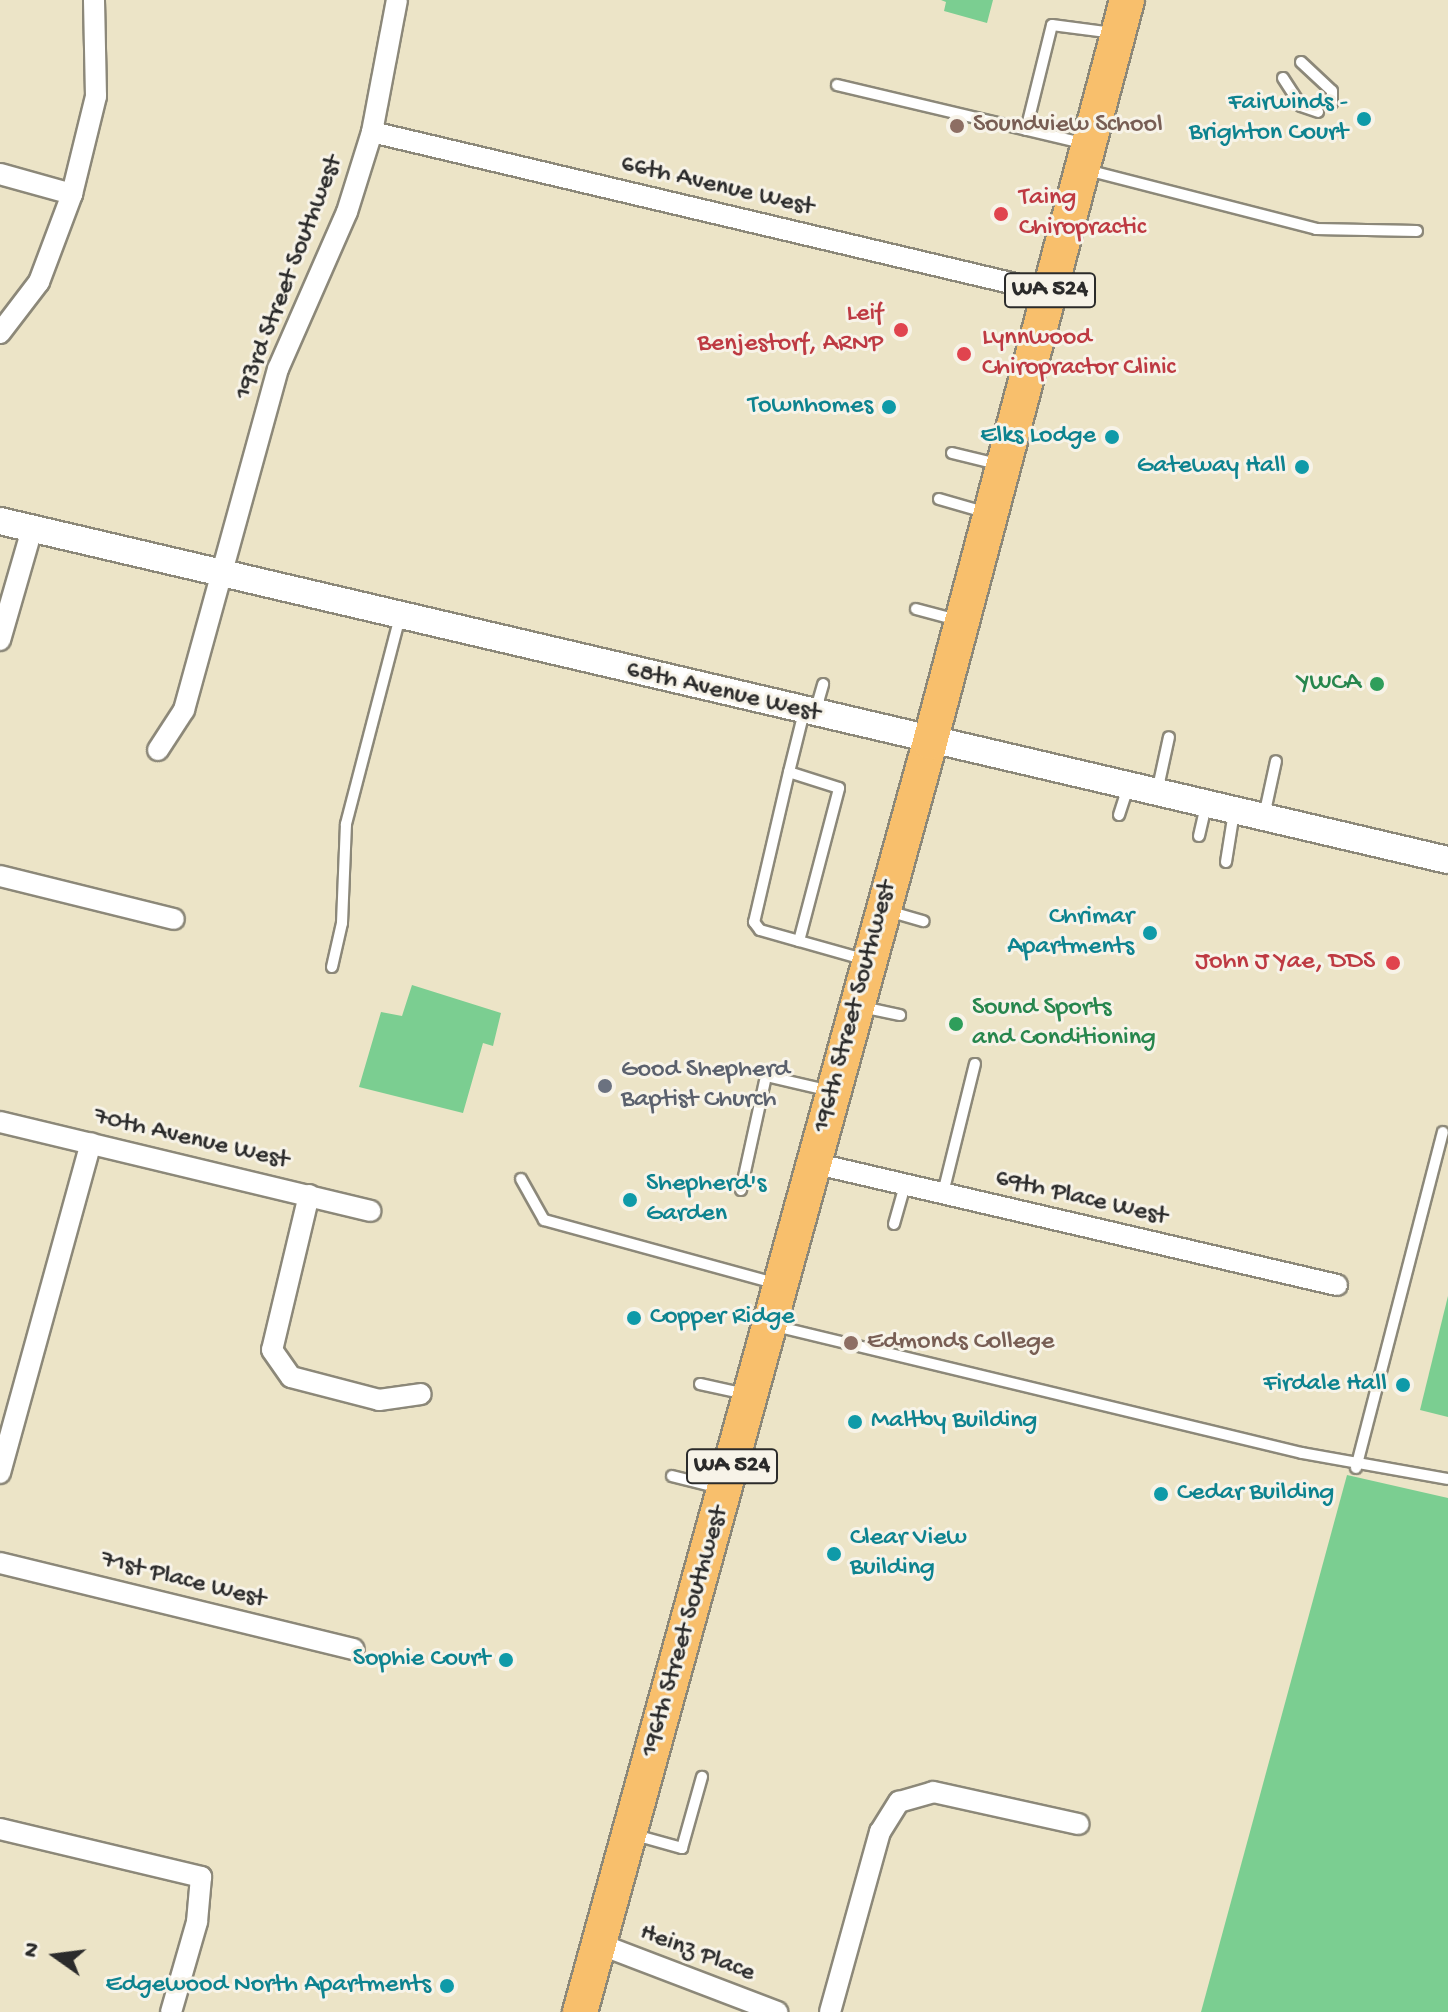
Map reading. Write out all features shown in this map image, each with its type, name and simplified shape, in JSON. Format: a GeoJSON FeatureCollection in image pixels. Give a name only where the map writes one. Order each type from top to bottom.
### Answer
{"type":"FeatureCollection","features":[{"type":"Feature","properties":{"kind":"main road","name":"196th Street Southwest"},"geometry":{"type":"LineString","coordinates":[[580,2012],[930,742],[1122,10]]}},
{"type":"Feature","properties":{"kind":"street"},"geometry":{"type":"LineString","coordinates":[[0,333],[39,282],[72,194],[96,96],[94,0]]}},
{"type":"Feature","properties":{"kind":"street","name":"193rd Street Southwest"},"geometry":{"type":"LineString","coordinates":[[158,750],[184,710],[218,573],[278,369],[347,212],[372,132],[397,0]]}},
{"type":"Feature","properties":{"kind":"street","name":"66th Avenue West"},"geometry":{"type":"LineString","coordinates":[[372,132],[1049,292]]}},
{"type":"Feature","properties":{"kind":"street"},"geometry":{"type":"LineString","coordinates":[[0,174],[72,194]]}},
{"type":"Feature","properties":{"kind":"street","name":"68th Avenue West"},"geometry":{"type":"LineString","coordinates":[[0,521],[930,742],[1448,860]]}},
{"type":"Feature","properties":{"kind":"street"},"geometry":{"type":"LineString","coordinates":[[0,640],[32,529]]}},
{"type":"Feature","properties":{"kind":"street"},"geometry":{"type":"LineString","coordinates":[[0,876],[174,919]]}},
{"type":"Feature","properties":{"kind":"street","name":"70th Avenue West"},"geometry":{"type":"LineString","coordinates":[[0,1122],[370,1211]]}},
{"type":"Feature","properties":{"kind":"street"},"geometry":{"type":"LineString","coordinates":[[0,1473],[91,1143]]}},
{"type":"Feature","properties":{"kind":"street","name":"69th Place West"},"geometry":{"type":"LineString","coordinates":[[813,1163],[1337,1285]]}},
{"type":"Feature","properties":{"kind":"street"},"geometry":{"type":"LineString","coordinates":[[309,1195],[272,1350],[291,1377],[379,1400],[421,1394]]}},
{"type":"Feature","properties":{"kind":"street","name":"71st Place West"},"geometry":{"type":"LineString","coordinates":[[0,1563],[354,1649]]}},
{"type":"Feature","properties":{"kind":"street"},"geometry":{"type":"LineString","coordinates":[[830,2012],[880,1832],[899,1802],[933,1792],[1079,1824]]}},
{"type":"Feature","properties":{"kind":"street"},"geometry":{"type":"LineString","coordinates":[[0,1829],[201,1877],[197,1922],[171,2012]]}},
{"type":"Feature","properties":{"kind":"street","name":"Heinz Place"},"geometry":{"type":"LineString","coordinates":[[599,1944],[777,2012]]}},
{"type":"Feature","properties":{"kind":"lane"},"geometry":{"type":"LineString","coordinates":[[1026,130],[1052,25],[1122,10]]}},
{"type":"Feature","properties":{"kind":"lane"},"geometry":{"type":"LineString","coordinates":[[1301,62],[1332,91],[1332,103]]}},
{"type":"Feature","properties":{"kind":"lane"},"geometry":{"type":"LineString","coordinates":[[1283,78],[1301,106],[1318,112]]}},
{"type":"Feature","properties":{"kind":"lane"},"geometry":{"type":"LineString","coordinates":[[837,85],[1026,130],[1086,156],[1316,229],[1417,231]]}},
{"type":"Feature","properties":{"kind":"lane"},"geometry":{"type":"LineString","coordinates":[[952,453],[1003,466]]}},
{"type":"Feature","properties":{"kind":"lane"},"geometry":{"type":"LineString","coordinates":[[939,499],[990,514]]}},
{"type":"Feature","properties":{"kind":"lane"},"geometry":{"type":"LineString","coordinates":[[916,609],[962,621]]}},
{"type":"Feature","properties":{"kind":"lane"},"geometry":{"type":"LineString","coordinates":[[332,967],[342,923],[346,824],[400,616]]}},
{"type":"Feature","properties":{"kind":"lane"},"geometry":{"type":"LineString","coordinates":[[823,684],[789,772],[752,914],[760,930],[869,960]]}},
{"type":"Feature","properties":{"kind":"lane"},"geometry":{"type":"LineString","coordinates":[[1156,794],[1169,737]]}},
{"type":"Feature","properties":{"kind":"lane"},"geometry":{"type":"LineString","coordinates":[[1263,818],[1276,761]]}},
{"type":"Feature","properties":{"kind":"lane"},"geometry":{"type":"LineString","coordinates":[[789,772],[839,788],[799,941]]}},
{"type":"Feature","properties":{"kind":"lane"},"geometry":{"type":"LineString","coordinates":[[1119,815],[1128,787]]}},
{"type":"Feature","properties":{"kind":"lane"},"geometry":{"type":"LineString","coordinates":[[1199,836],[1206,805]]}},
{"type":"Feature","properties":{"kind":"lane"},"geometry":{"type":"LineString","coordinates":[[1226,862],[1234,811]]}},
{"type":"Feature","properties":{"kind":"lane"},"geometry":{"type":"LineString","coordinates":[[883,909],[924,921]]}},
{"type":"Feature","properties":{"kind":"lane"},"geometry":{"type":"LineString","coordinates":[[856,1006],[900,1015]]}},
{"type":"Feature","properties":{"kind":"lane"},"geometry":{"type":"LineString","coordinates":[[943,1193],[975,1064]]}},
{"type":"Feature","properties":{"kind":"lane"},"geometry":{"type":"LineString","coordinates":[[741,1190],[766,1076],[833,1091]]}},
{"type":"Feature","properties":{"kind":"lane"},"geometry":{"type":"LineString","coordinates":[[1357,1466],[1443,1132]]}},
{"type":"Feature","properties":{"kind":"lane"},"geometry":{"type":"LineString","coordinates":[[521,1179],[530,1203],[544,1220],[780,1284]]}},
{"type":"Feature","properties":{"kind":"lane"},"geometry":{"type":"LineString","coordinates":[[894,1224],[905,1185]]}},
{"type":"Feature","properties":{"kind":"lane"},"geometry":{"type":"LineString","coordinates":[[769,1324],[1021,1388],[1357,1466],[1448,1479]]}},
{"type":"Feature","properties":{"kind":"lane"},"geometry":{"type":"LineString","coordinates":[[700,1384],[751,1396]]}},
{"type":"Feature","properties":{"kind":"lane"},"geometry":{"type":"LineString","coordinates":[[672,1476],[725,1490]]}},
{"type":"Feature","properties":{"kind":"lane"},"geometry":{"type":"LineString","coordinates":[[629,1834],[682,1848],[702,1777]]}},
{"type":"Feature","properties":{"kind":"green space"},"geometry":{"type":"Polygon","coordinates":[[[941,0],[993,0],[987,23],[944,11],[946,2],[941,0]]]}},
{"type":"Feature","properties":{"kind":"green space"},"geometry":{"type":"Polygon","coordinates":[[[412,985],[501,1013],[493,1046],[483,1043],[463,1113],[359,1087],[381,1012],[402,1016],[412,985]]]}},
{"type":"Feature","properties":{"kind":"green space"},"geometry":{"type":"Polygon","coordinates":[[[1448,1296],[1448,1417],[1420,1410],[1448,1296]]]}},
{"type":"Feature","properties":{"kind":"green space"},"geometry":{"type":"Polygon","coordinates":[[[1347,1475],[1448,1498],[1448,2012],[1201,2012],[1347,1475]]]}},
{"type":"Feature","properties":{"kind":"place","name":"Fairwinds - Brighton Court"},"geometry":{"type":"Point","coordinates":[1364,119]}},
{"type":"Feature","properties":{"kind":"place","name":"Soundview School"},"geometry":{"type":"Point","coordinates":[957,126]}},
{"type":"Feature","properties":{"kind":"place","name":"Taing Chiropractic"},"geometry":{"type":"Point","coordinates":[1001,214]}},
{"type":"Feature","properties":{"kind":"place","name":"Leif Benjestorf, ARNP"},"geometry":{"type":"Point","coordinates":[901,330]}},
{"type":"Feature","properties":{"kind":"place","name":"Lynnwood Chiropractor Clinic"},"geometry":{"type":"Point","coordinates":[964,354]}},
{"type":"Feature","properties":{"kind":"place","name":"Townhomes"},"geometry":{"type":"Point","coordinates":[889,407]}},
{"type":"Feature","properties":{"kind":"place","name":"Elks Lodge"},"geometry":{"type":"Point","coordinates":[1112,437]}},
{"type":"Feature","properties":{"kind":"place","name":"Gateway Hall"},"geometry":{"type":"Point","coordinates":[1302,467]}},
{"type":"Feature","properties":{"kind":"place","name":"YWCA"},"geometry":{"type":"Point","coordinates":[1377,684]}},
{"type":"Feature","properties":{"kind":"place","name":"Chrimar Apartments"},"geometry":{"type":"Point","coordinates":[1150,933]}},
{"type":"Feature","properties":{"kind":"place","name":"John J Yae, DDS"},"geometry":{"type":"Point","coordinates":[1393,963]}},
{"type":"Feature","properties":{"kind":"place","name":"Sound Sports and Conditioning"},"geometry":{"type":"Point","coordinates":[956,1024]}},
{"type":"Feature","properties":{"kind":"place","name":"Good Shepherd Baptist Church"},"geometry":{"type":"Point","coordinates":[605,1086]}},
{"type":"Feature","properties":{"kind":"place","name":"Shepherd's Garden"},"geometry":{"type":"Point","coordinates":[630,1200]}},
{"type":"Feature","properties":{"kind":"place","name":"Copper Ridge"},"geometry":{"type":"Point","coordinates":[634,1318]}},
{"type":"Feature","properties":{"kind":"place","name":"Edmonds College"},"geometry":{"type":"Point","coordinates":[851,1343]}},
{"type":"Feature","properties":{"kind":"place","name":"Firdale Hall"},"geometry":{"type":"Point","coordinates":[1403,1385]}},
{"type":"Feature","properties":{"kind":"place","name":"Maltby Building"},"geometry":{"type":"Point","coordinates":[855,1422]}},
{"type":"Feature","properties":{"kind":"place","name":"Cedar Building"},"geometry":{"type":"Point","coordinates":[1161,1494]}},
{"type":"Feature","properties":{"kind":"place","name":"Clear View Building"},"geometry":{"type":"Point","coordinates":[834,1554]}},
{"type":"Feature","properties":{"kind":"place","name":"Sophie Court"},"geometry":{"type":"Point","coordinates":[506,1660]}},
{"type":"Feature","properties":{"kind":"place","name":"Edgewood North Apartments"},"geometry":{"type":"Point","coordinates":[447,1986]}}]}
